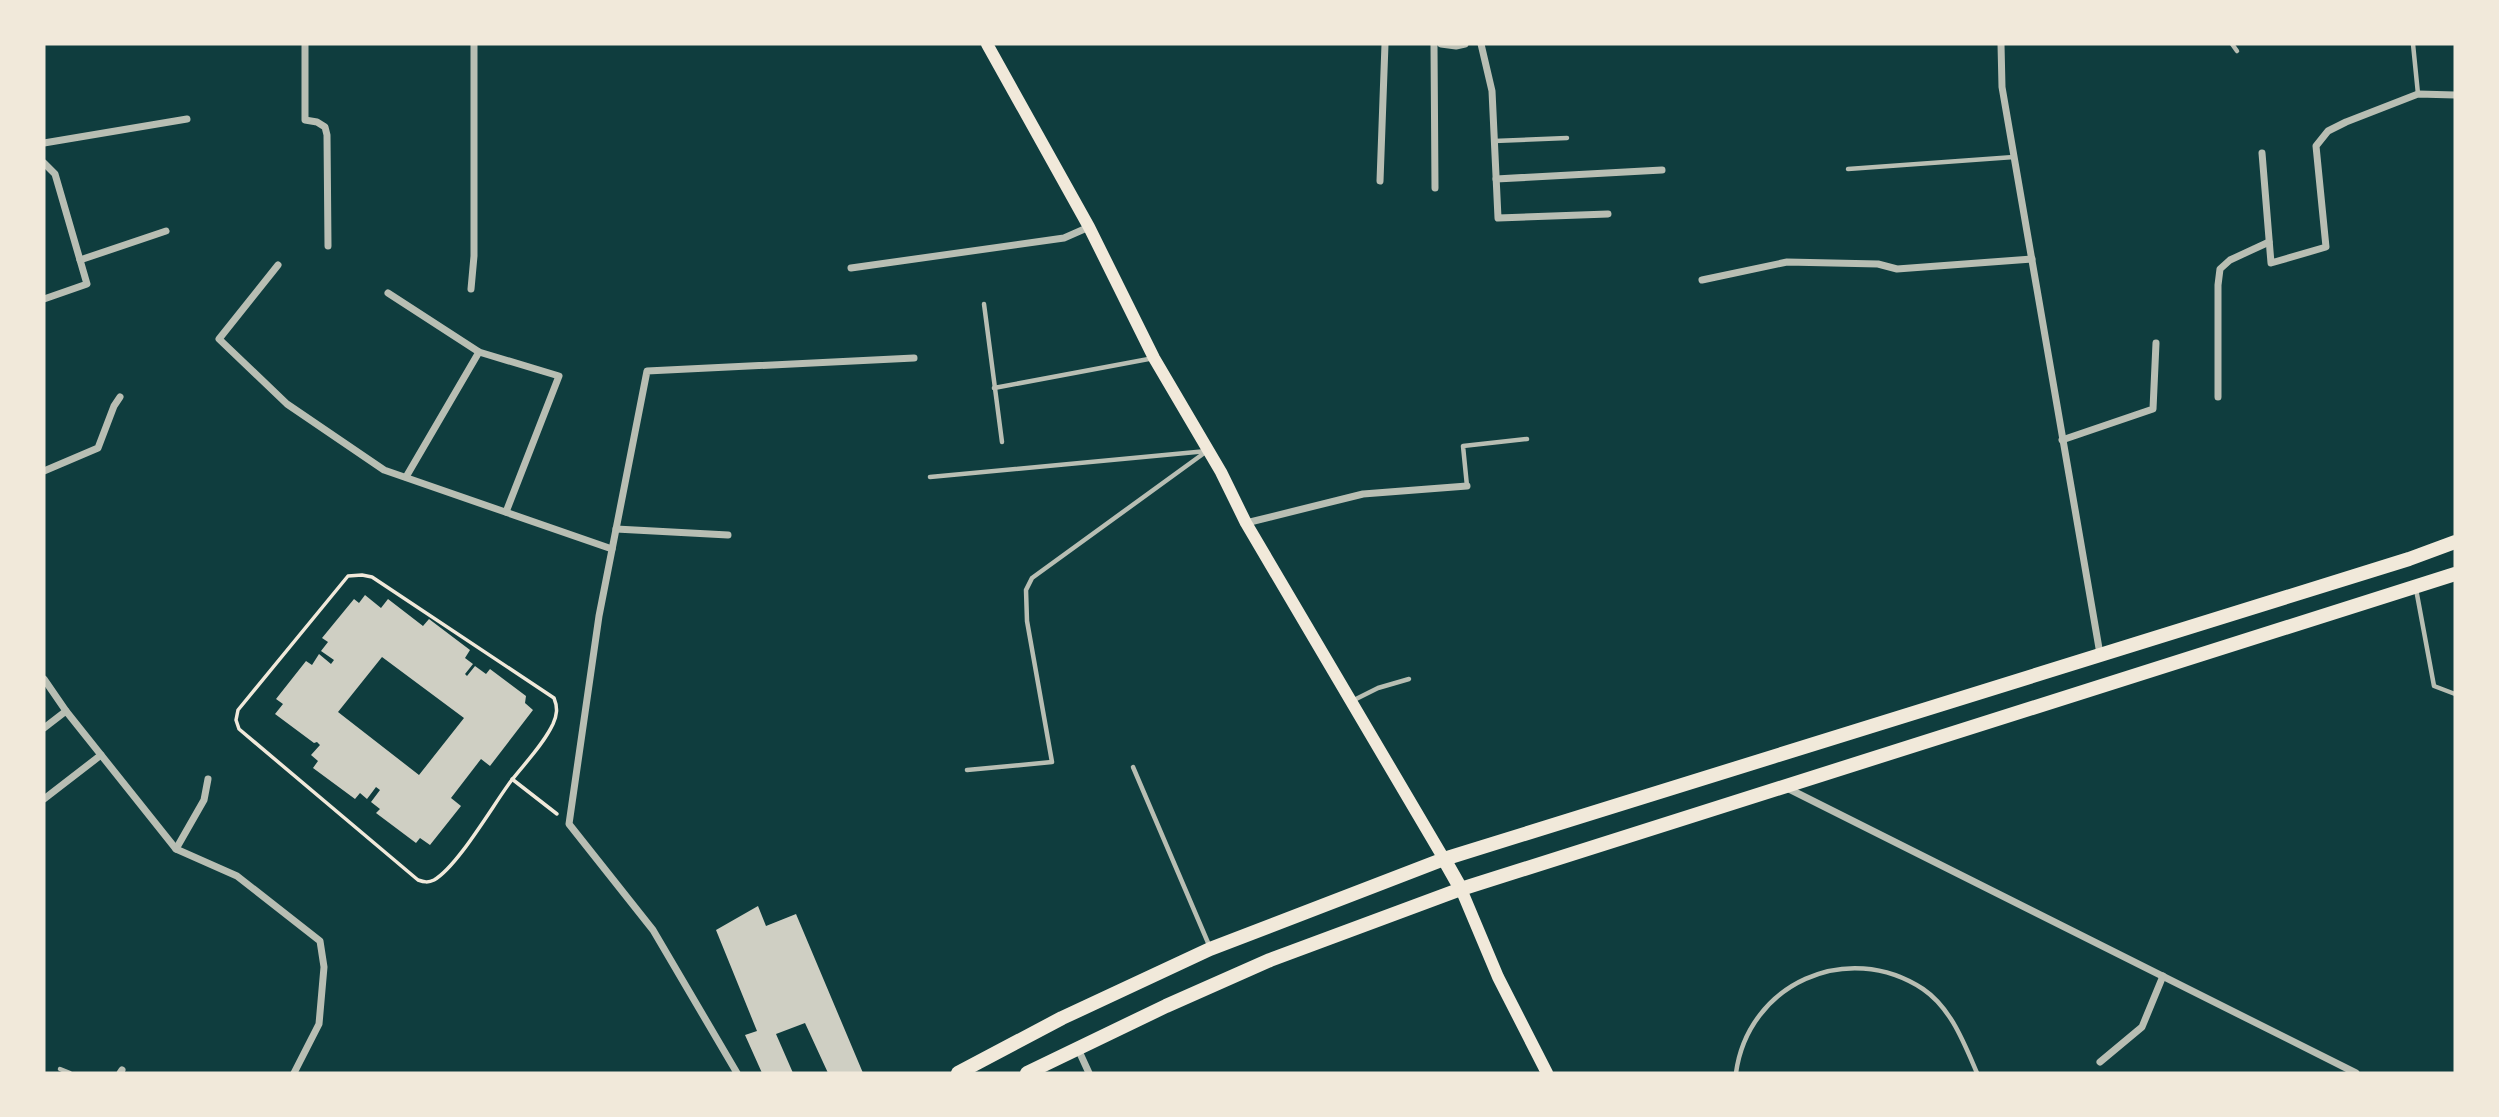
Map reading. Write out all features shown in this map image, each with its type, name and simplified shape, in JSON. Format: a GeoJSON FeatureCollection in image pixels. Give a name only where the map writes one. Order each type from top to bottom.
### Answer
{"type":"FeatureCollection","features":[{"type":"Feature","properties":{"kind":"main road"},"geometry":{"type":"LineString","coordinates":[[986,44],[1088,228],[1154,358],[1246,523],[1461,889],[1498,977],[1547,1073]]}},
{"type":"Feature","properties":{"kind":"main road"},"geometry":{"type":"LineString","coordinates":[[958,1073],[1062,1018],[1210,949],[1444,859],[2409,559],[2455,542]]}},
{"type":"Feature","properties":{"kind":"main road"},"geometry":{"type":"LineString","coordinates":[[1027,1073],[1166,1006],[1270,960],[1461,889],[2455,574]]}},
{"type":"Feature","properties":{"kind":"street"},"geometry":{"type":"LineString","coordinates":[[305,44],[305,120],[325,127],[327,135],[328,246]]}},
{"type":"Feature","properties":{"kind":"street"},"geometry":{"type":"LineString","coordinates":[[471,289],[474,256],[474,44]]}},
{"type":"Feature","properties":{"kind":"street"},"geometry":{"type":"LineString","coordinates":[[1380,181],[1385,44]]}},
{"type":"Feature","properties":{"kind":"street"},"geometry":{"type":"LineString","coordinates":[[1434,44],[1435,188]]}},
{"type":"Feature","properties":{"kind":"street"},"geometry":{"type":"LineString","coordinates":[[1441,44],[1455,47],[1465,44]]}},
{"type":"Feature","properties":{"kind":"street"},"geometry":{"type":"LineString","coordinates":[[1481,44],[1492,91],[1498,218],[1608,214]]}},
{"type":"Feature","properties":{"kind":"street"},"geometry":{"type":"LineString","coordinates":[[2001,44],[2002,87],[2100,654]]}},
{"type":"Feature","properties":{"kind":"street"},"geometry":{"type":"LineString","coordinates":[[2262,153],[2271,264],[2326,247],[2316,146],[2328,131],[2418,94],[2455,95]]}},
{"type":"Feature","properties":{"kind":"street"},"geometry":{"type":"LineString","coordinates":[[44,144],[187,119]]}},
{"type":"Feature","properties":{"kind":"street"},"geometry":{"type":"LineString","coordinates":[[44,163],[55,174],[87,284],[44,299]]}},
{"type":"Feature","properties":{"kind":"street"},"geometry":{"type":"LineString","coordinates":[[1496,179],[1662,170]]}},
{"type":"Feature","properties":{"kind":"street"},"geometry":{"type":"LineString","coordinates":[[851,268],[1064,238],[1088,228]]}},
{"type":"Feature","properties":{"kind":"street"},"geometry":{"type":"LineString","coordinates":[[80,260],[166,230]]}},
{"type":"Feature","properties":{"kind":"street"},"geometry":{"type":"LineString","coordinates":[[2218,397],[2220,269],[2230,260],[2269,242]]}},
{"type":"Feature","properties":{"kind":"street"},"geometry":{"type":"LineString","coordinates":[[1702,280],[1787,262],[1878,264],[1897,269],[2032,259]]}},
{"type":"Feature","properties":{"kind":"street"},"geometry":{"type":"LineString","coordinates":[[278,265],[219,338],[287,404],[384,470],[612,549]]}},
{"type":"Feature","properties":{"kind":"street"},"geometry":{"type":"LineString","coordinates":[[388,293],[479,352],[559,376],[506,512]]}},
{"type":"Feature","properties":{"kind":"street"},"geometry":{"type":"LineString","coordinates":[[2063,440],[2153,409],[2156,344]]}},
{"type":"Feature","properties":{"kind":"street"},"geometry":{"type":"LineString","coordinates":[[405,477],[479,352]]}},
{"type":"Feature","properties":{"kind":"street"},"geometry":{"type":"LineString","coordinates":[[737,1073],[653,930],[569,824],[599,615],[647,371],[914,358]]}},
{"type":"Feature","properties":{"kind":"street"},"geometry":{"type":"LineString","coordinates":[[44,471],[98,447],[120,397]]}},
{"type":"Feature","properties":{"kind":"street"},"geometry":{"type":"LineString","coordinates":[[1246,523],[1363,494],[1467,486]]}},
{"type":"Feature","properties":{"kind":"street"},"geometry":{"type":"LineString","coordinates":[[616,530],[728,536]]}},
{"type":"Feature","properties":{"kind":"street"},"geometry":{"type":"LineString","coordinates":[[44,678],[66,711],[176,849],[237,876],[320,941],[324,967],[319,1024],[294,1073]]}},
{"type":"Feature","properties":{"kind":"street"},"geometry":{"type":"LineString","coordinates":[[44,728],[66,711]]}},
{"type":"Feature","properties":{"kind":"street"},"geometry":{"type":"LineString","coordinates":[[44,799],[101,755]]}},
{"type":"Feature","properties":{"kind":"street"},"geometry":{"type":"LineString","coordinates":[[176,849],[204,800],[208,779]]}},
{"type":"Feature","properties":{"kind":"street"},"geometry":{"type":"LineString","coordinates":[[1784,786],[2356,1073]]}},
{"type":"Feature","properties":{"kind":"street"},"geometry":{"type":"LineString","coordinates":[[2100,1062],[2142,1027],[2163,976]]}},
{"type":"Feature","properties":{"kind":"street"},"geometry":{"type":"LineString","coordinates":[[1077,1048],[1089,1073]]}},
{"type":"Feature","properties":{"kind":"lane"},"geometry":{"type":"LineString","coordinates":[[2232,44],[2237,51]]}},
{"type":"Feature","properties":{"kind":"lane"},"geometry":{"type":"LineString","coordinates":[[2413,44],[2418,94]]}},
{"type":"Feature","properties":{"kind":"lane"},"geometry":{"type":"LineString","coordinates":[[1494,141],[1567,138]]}},
{"type":"Feature","properties":{"kind":"lane"},"geometry":{"type":"LineString","coordinates":[[1848,169],[2014,157]]}},
{"type":"Feature","properties":{"kind":"lane"},"geometry":{"type":"LineString","coordinates":[[984,304],[1002,442]]}},
{"type":"Feature","properties":{"kind":"lane"},"geometry":{"type":"LineString","coordinates":[[994,388],[1154,358]]}},
{"type":"Feature","properties":{"kind":"lane"},"geometry":{"type":"LineString","coordinates":[[1467,486],[1463,446],[1527,439]]}},
{"type":"Feature","properties":{"kind":"lane"},"geometry":{"type":"LineString","coordinates":[[930,477],[1208,451]]}},
{"type":"Feature","properties":{"kind":"lane"},"geometry":{"type":"LineString","coordinates":[[967,770],[1052,762],[1027,621],[1027,590],[1032,578],[1208,451]]}},
{"type":"Feature","properties":{"kind":"lane"},"geometry":{"type":"LineString","coordinates":[[2416,588],[2434,686],[2455,695]]}},
{"type":"Feature","properties":{"kind":"lane"},"geometry":{"type":"LineString","coordinates":[[1351,701],[1378,688],[1409,679]]}},
{"type":"Feature","properties":{"kind":"lane"},"geometry":{"type":"LineString","coordinates":[[1133,767],[1210,949]]}},
{"type":"Feature","properties":{"kind":"lane"},"geometry":{"type":"LineString","coordinates":[[1736,1073],[1739,1052],[1747,1035],[1774,998],[1808,976],[1854,967],[1897,976],[1923,990],[1946,1011],[1977,1073]]}},
{"type":"Feature","properties":{"kind":"lane"},"geometry":{"type":"LineString","coordinates":[[60,1069],[70,1073]]}},
{"type":"Feature","properties":{"kind":"path"},"geometry":{"type":"LineString","coordinates":[[348,576],[372,577],[554,698],[558,708],[553,724],[512,779],[467,844],[445,870],[432,881],[423,882],[239,729],[236,720],[238,710],[348,576]]}},
{"type":"Feature","properties":{"kind":"path"},"geometry":{"type":"LineString","coordinates":[[512,779],[569,824]]}},
{"type":"Feature","properties":{"kind":"building"},"geometry":{"type":"Polygon","coordinates":[[[365,595],[381,608],[388,599],[423,626],[429,619],[470,650],[465,658],[473,664],[465,674],[467,676],[475,666],[486,674],[490,669],[526,696],[525,703],[533,710],[490,766],[481,759],[451,798],[461,806],[430,845],[420,838],[416,843],[376,813],[380,809],[371,802],[380,790],[376,787],[367,799],[360,793],[355,799],[313,768],[318,761],[311,755],[320,745],[275,714],[283,704],[276,699],[306,661],[312,665],[319,654],[331,664],[334,660],[321,651],[328,642],[322,638],[354,599],[359,603],[365,595]],[[382,657],[338,712],[419,775],[464,718],[382,657]]]}},
{"type":"Feature","properties":{"kind":"building"},"geometry":{"type":"Polygon","coordinates":[[[758,906],[766,926],[796,914],[863,1073],[828,1073],[805,1023],[776,1034],[793,1073],[762,1073],[745,1035],[757,1031],[716,930],[758,906]]]}}]}
